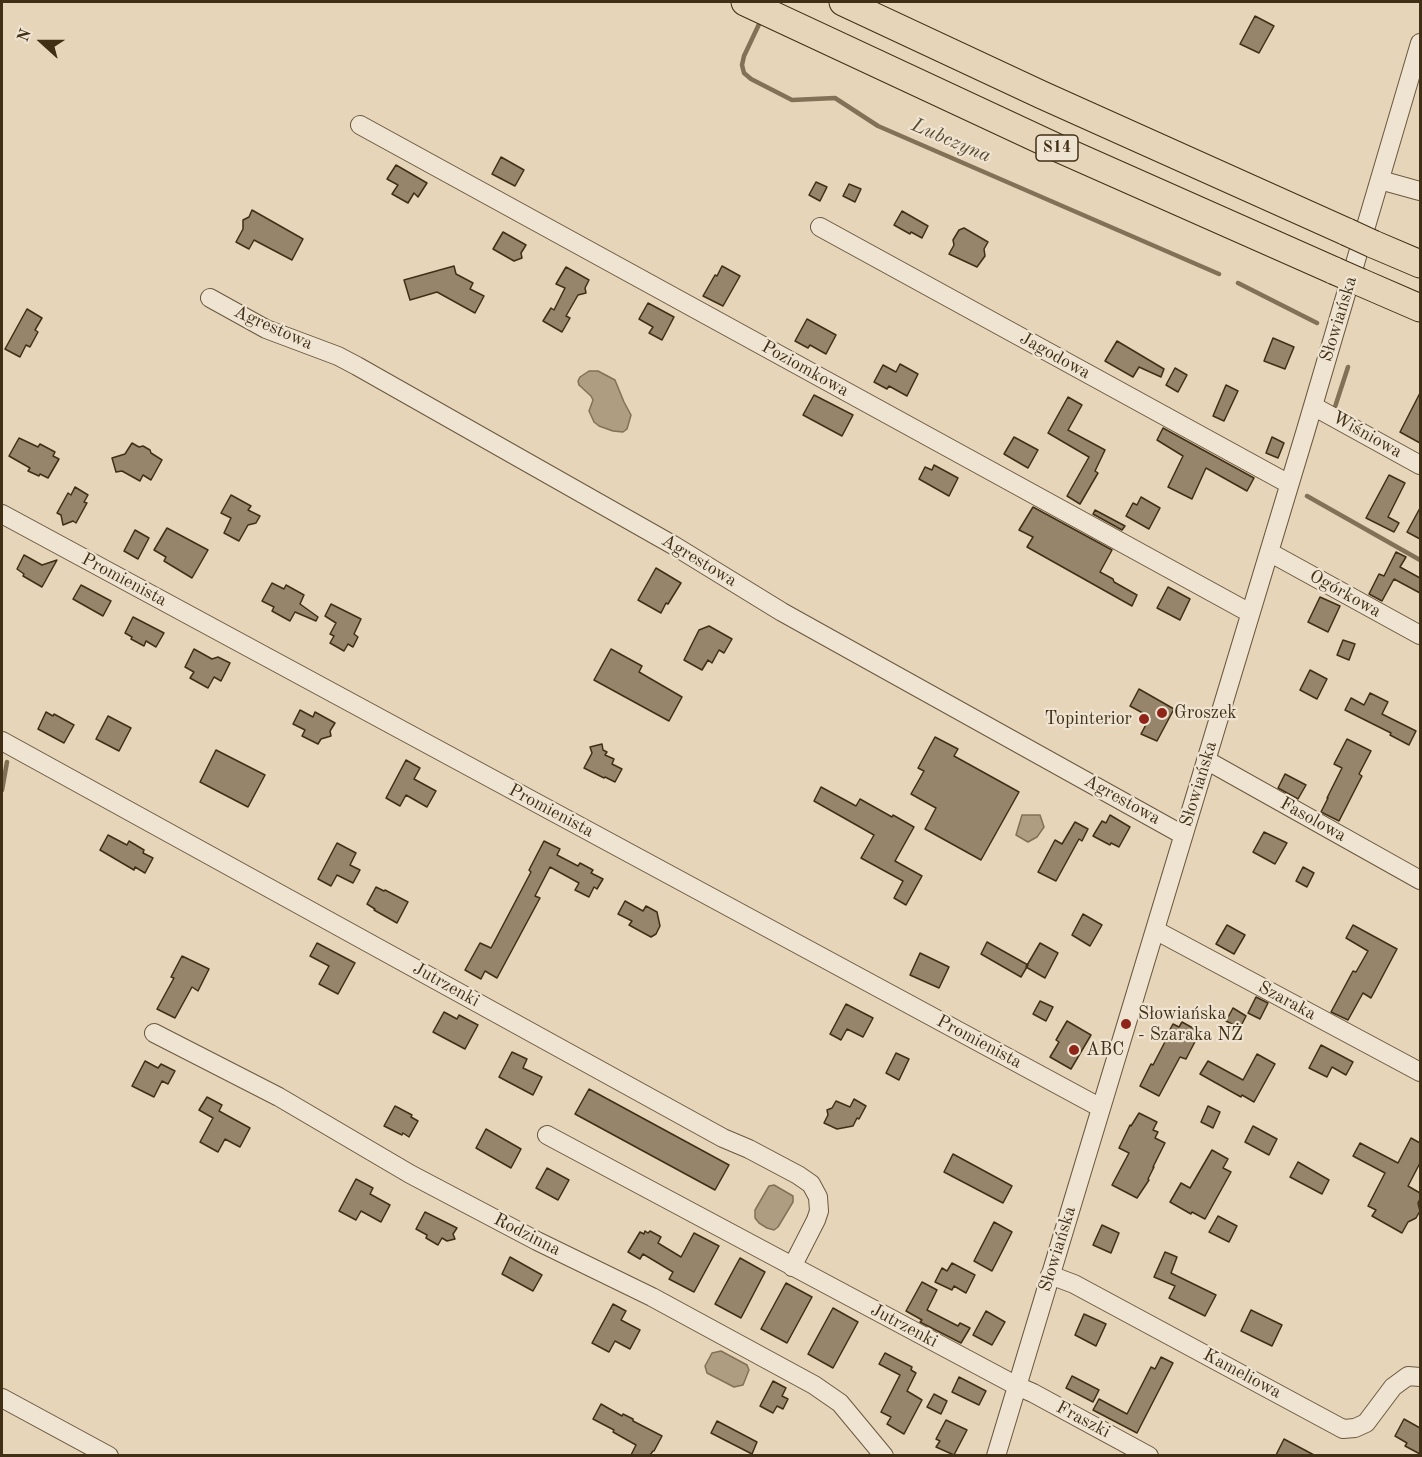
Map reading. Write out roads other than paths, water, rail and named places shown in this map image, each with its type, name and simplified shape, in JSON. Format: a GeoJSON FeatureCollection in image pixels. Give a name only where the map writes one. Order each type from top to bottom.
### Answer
{"type":"FeatureCollection","features":[{"type":"Feature","properties":{"kind":"highway","name":"S14"},"geometry":{"type":"LineString","coordinates":[[843,2],[1053,100],[1420,264]]}},
{"type":"Feature","properties":{"kind":"highway","name":"S14"},"geometry":{"type":"LineString","coordinates":[[747,3],[1060,149],[1420,308]]}},
{"type":"Feature","properties":{"kind":"street","name":"Słowiańska"},"geometry":{"type":"LineString","coordinates":[[996,1455],[1313,406],[1420,43]]}},
{"type":"Feature","properties":{"kind":"street","name":"Poziomkowa"},"geometry":{"type":"LineString","coordinates":[[360,125],[1250,613]]}},
{"type":"Feature","properties":{"kind":"street"},"geometry":{"type":"LineString","coordinates":[[1380,180],[1420,191]]}},
{"type":"Feature","properties":{"kind":"street","name":"Jagodowa"},"geometry":{"type":"LineString","coordinates":[[820,227],[1289,484]]}},
{"type":"Feature","properties":{"kind":"street","name":"Agrestowa"},"geometry":{"type":"LineString","coordinates":[[210,298],[266,329],[338,356],[357,366],[673,544],[782,612],[1183,835]]}},
{"type":"Feature","properties":{"kind":"street","name":"Wiśniowa"},"geometry":{"type":"LineString","coordinates":[[1313,406],[1420,465]]}},
{"type":"Feature","properties":{"kind":"street","name":"Promienista"},"geometry":{"type":"LineString","coordinates":[[2,514],[1101,1108]]}},
{"type":"Feature","properties":{"kind":"street","name":"Ogórkowa"},"geometry":{"type":"LineString","coordinates":[[1269,552],[1420,635]]}},
{"type":"Feature","properties":{"kind":"street","name":"Jutrzenki"},"geometry":{"type":"LineString","coordinates":[[2,741],[723,1138],[748,1149],[811,1184],[818,1197],[819,1211],[792,1267]]}},
{"type":"Feature","properties":{"kind":"street","name":"Fasolowa"},"geometry":{"type":"LineString","coordinates":[[1206,760],[1420,880]]}},
{"type":"Feature","properties":{"kind":"street","name":"Szaraka"},"geometry":{"type":"LineString","coordinates":[[1155,930],[1420,1072]]}},
{"type":"Feature","properties":{"kind":"street","name":"Rodzinna"},"geometry":{"type":"LineString","coordinates":[[154,1033],[279,1097],[410,1174],[537,1241],[652,1297],[814,1385],[840,1403],[884,1455]]}},
{"type":"Feature","properties":{"kind":"street","name":"Jutrzenki"},"geometry":{"type":"LineString","coordinates":[[547,1135],[1017,1386]]}},
{"type":"Feature","properties":{"kind":"street","name":"Kameliowa"},"geometry":{"type":"LineString","coordinates":[[1050,1275],[1074,1284],[1343,1429],[1355,1428],[1366,1423],[1393,1387],[1408,1376],[1420,1377]]}},
{"type":"Feature","properties":{"kind":"street","name":"Fraszki"},"geometry":{"type":"LineString","coordinates":[[1017,1386],[1149,1455]]}},
{"type":"Feature","properties":{"kind":"street"},"geometry":{"type":"LineString","coordinates":[[2,1398],[109,1455]]}},
{"type":"Feature","properties":{"kind":"waterway","name":"Lubczyna"},"geometry":{"type":"LineString","coordinates":[[761,20],[742,65],[744,73],[751,79],[792,100],[835,98],[878,126],[1219,274]]}},
{"type":"Feature","properties":{"kind":"waterway","name":"Lubczyna"},"geometry":{"type":"LineString","coordinates":[[1238,283],[1317,323]]}},
{"type":"Feature","properties":{"kind":"waterway","name":"Lubczyna"},"geometry":{"type":"LineString","coordinates":[[1334,410],[1348,367]]}},
{"type":"Feature","properties":{"kind":"waterway","name":"Lubczyna"},"geometry":{"type":"LineString","coordinates":[[1307,496],[1420,560]]}},
{"type":"Feature","properties":{"kind":"waterway"},"geometry":{"type":"LineString","coordinates":[[2,790],[7,762]]}},
{"type":"Feature","properties":{"kind":"place","name":"Groszek"},"geometry":{"type":"Point","coordinates":[1162,713]}},
{"type":"Feature","properties":{"kind":"place","name":"Topinterior"},"geometry":{"type":"Point","coordinates":[1144,719]}},
{"type":"Feature","properties":{"kind":"place","name":"Słowiańska - Szaraka NŻ"},"geometry":{"type":"Point","coordinates":[1126,1024]}},
{"type":"Feature","properties":{"kind":"place","name":"ABC"},"geometry":{"type":"Point","coordinates":[1074,1050]}}]}
